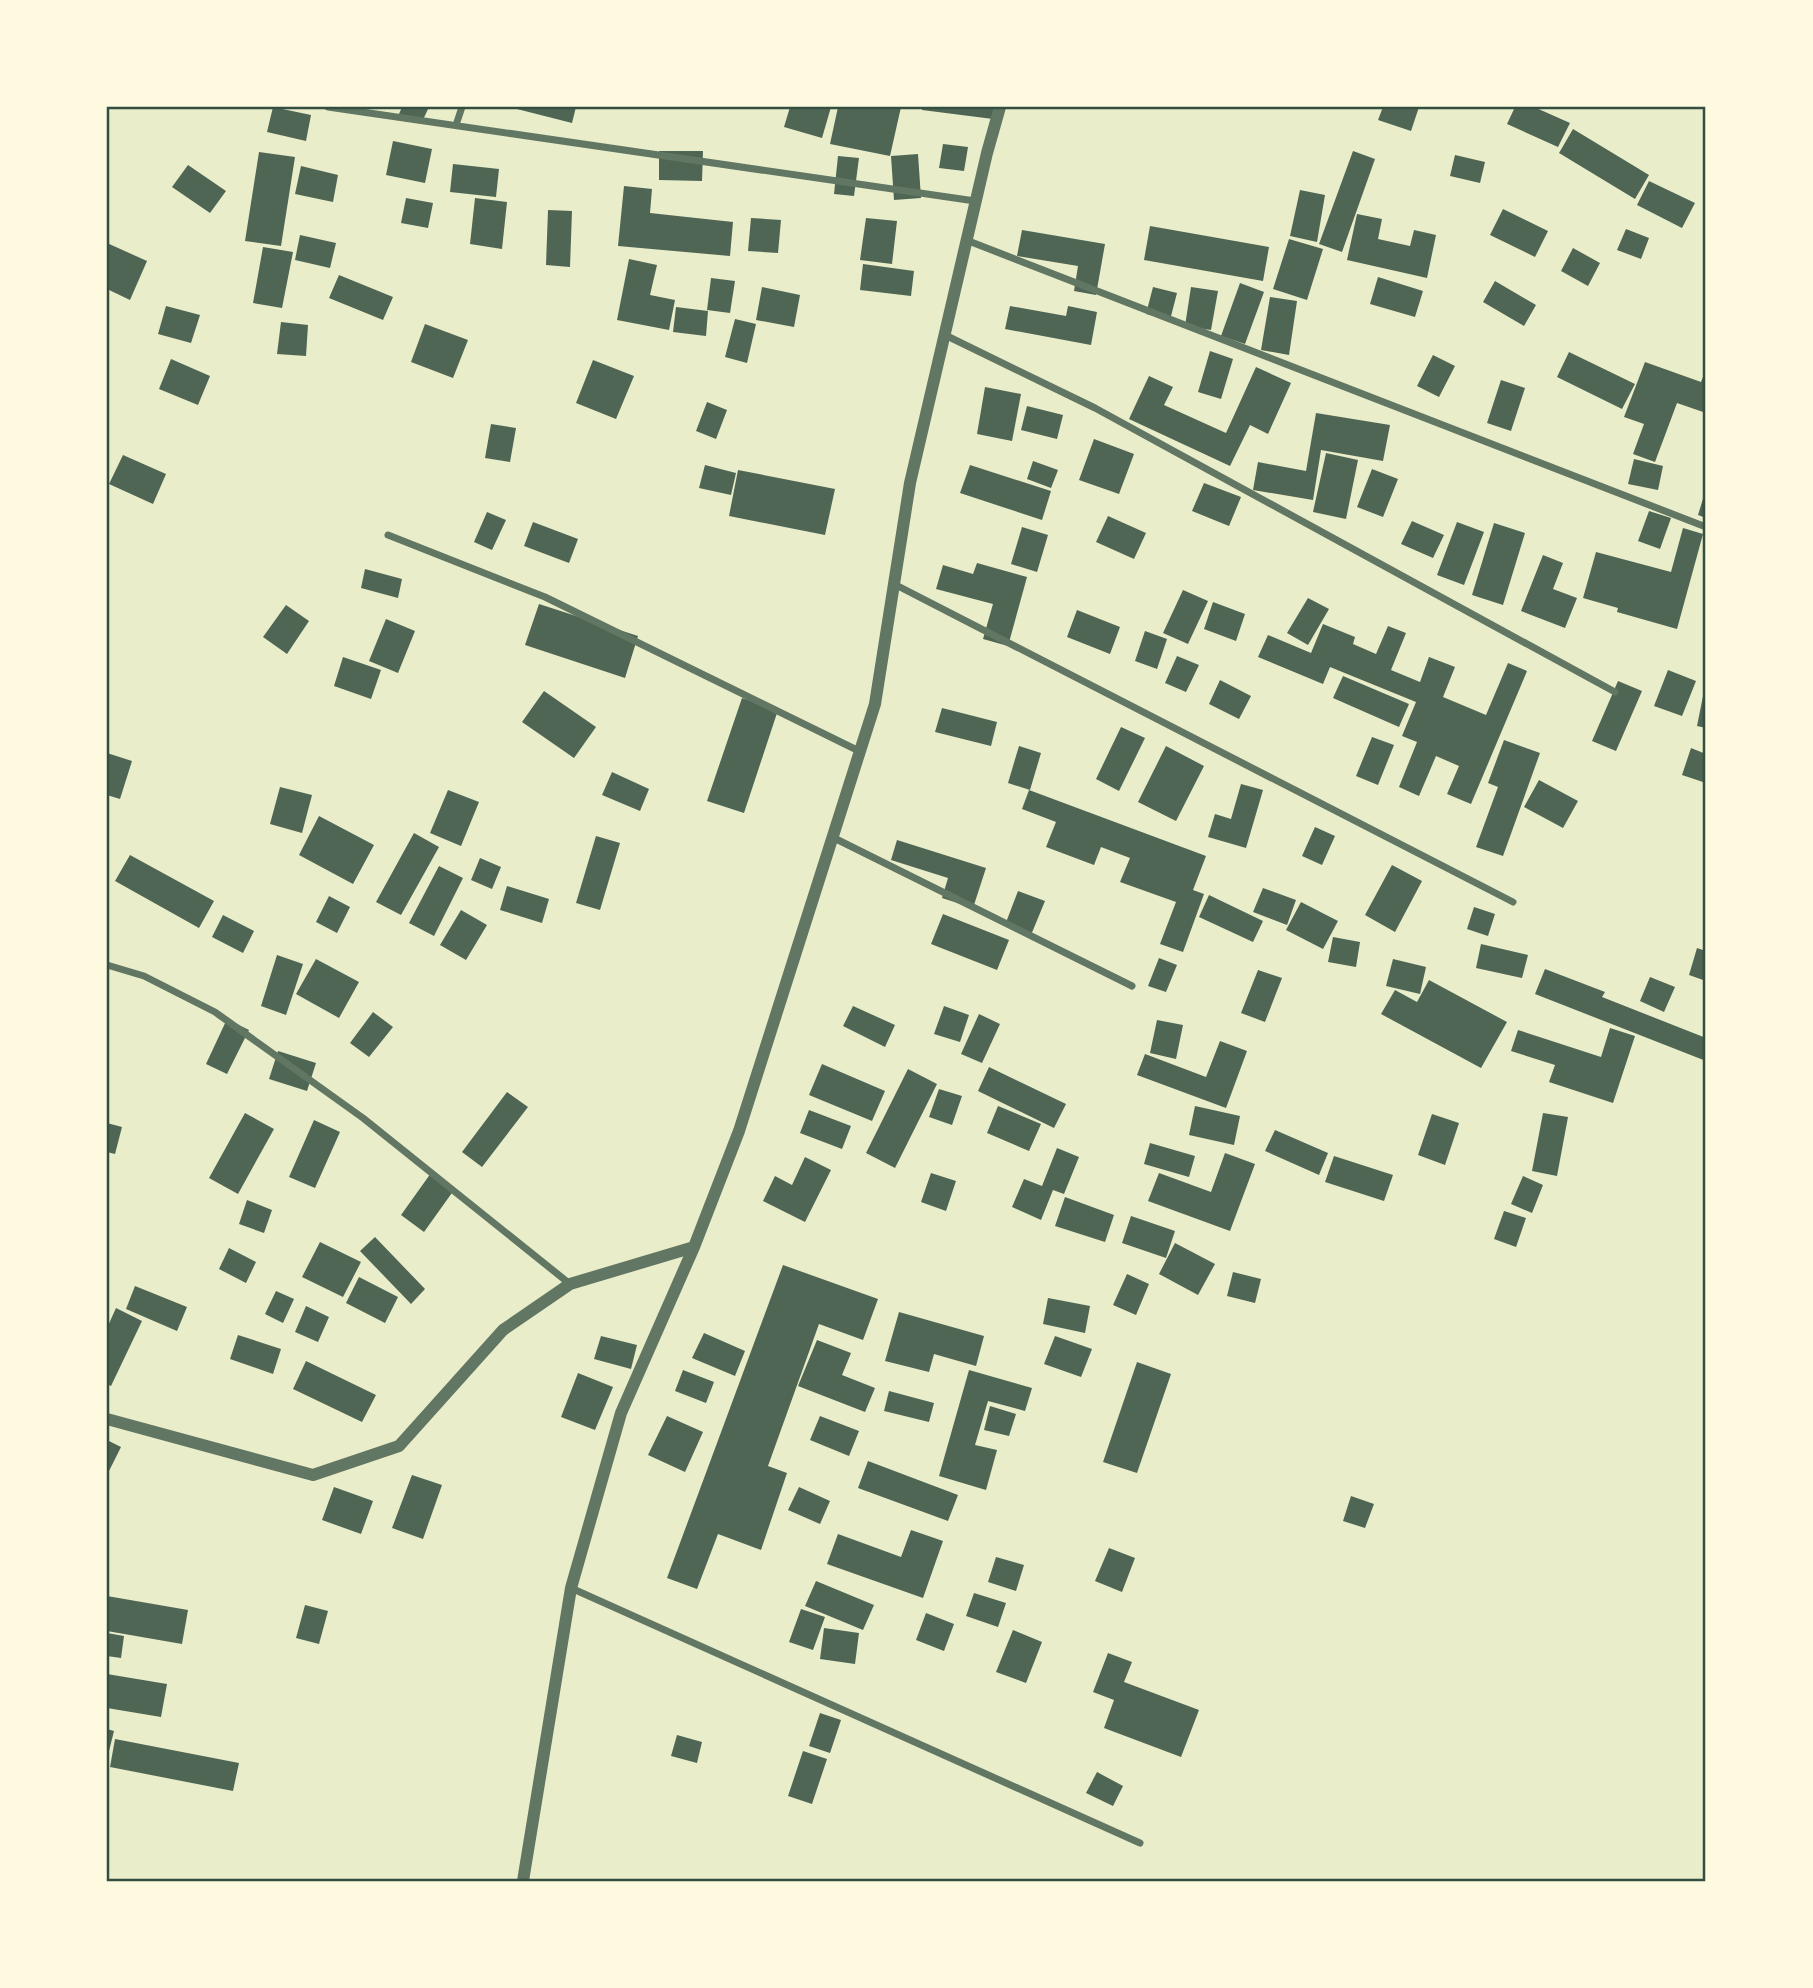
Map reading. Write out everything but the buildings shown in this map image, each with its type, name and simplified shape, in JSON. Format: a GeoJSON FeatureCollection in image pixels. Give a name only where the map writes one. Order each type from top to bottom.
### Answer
{"type":"FeatureCollection","features":[{"type":"Feature","properties":{"kind":"street"},"geometry":{"type":"LineString","coordinates":[[328,107],[975,201]]}},
{"type":"Feature","properties":{"kind":"street"},"geometry":{"type":"LineString","coordinates":[[456,125],[462,107]]}},
{"type":"Feature","properties":{"kind":"street"},"geometry":{"type":"LineString","coordinates":[[523,1881],[571,1588],[621,1413],[694,1247],[739,1131],[874,704],[910,483],[975,201],[1000,107]]}},
{"type":"Feature","properties":{"kind":"street"},"geometry":{"type":"LineString","coordinates":[[966,240],[1706,527]]}},
{"type":"Feature","properties":{"kind":"street"},"geometry":{"type":"LineString","coordinates":[[945,335],[1095,408],[1615,692]]}},
{"type":"Feature","properties":{"kind":"street"},"geometry":{"type":"LineString","coordinates":[[388,535],[545,597],[859,751]]}},
{"type":"Feature","properties":{"kind":"street"},"geometry":{"type":"LineString","coordinates":[[894,584],[1513,902]]}},
{"type":"Feature","properties":{"kind":"street"},"geometry":{"type":"LineString","coordinates":[[832,836],[1132,986]]}},
{"type":"Feature","properties":{"kind":"street"},"geometry":{"type":"LineString","coordinates":[[107,965],[144,976],[215,1012],[363,1118],[570,1284]]}},
{"type":"Feature","properties":{"kind":"street"},"geometry":{"type":"LineString","coordinates":[[107,1419],[313,1475],[399,1446],[503,1329],[570,1284],[694,1247]]}},
{"type":"Feature","properties":{"kind":"street"},"geometry":{"type":"LineString","coordinates":[[571,1588],[1140,1843]]}}]}
